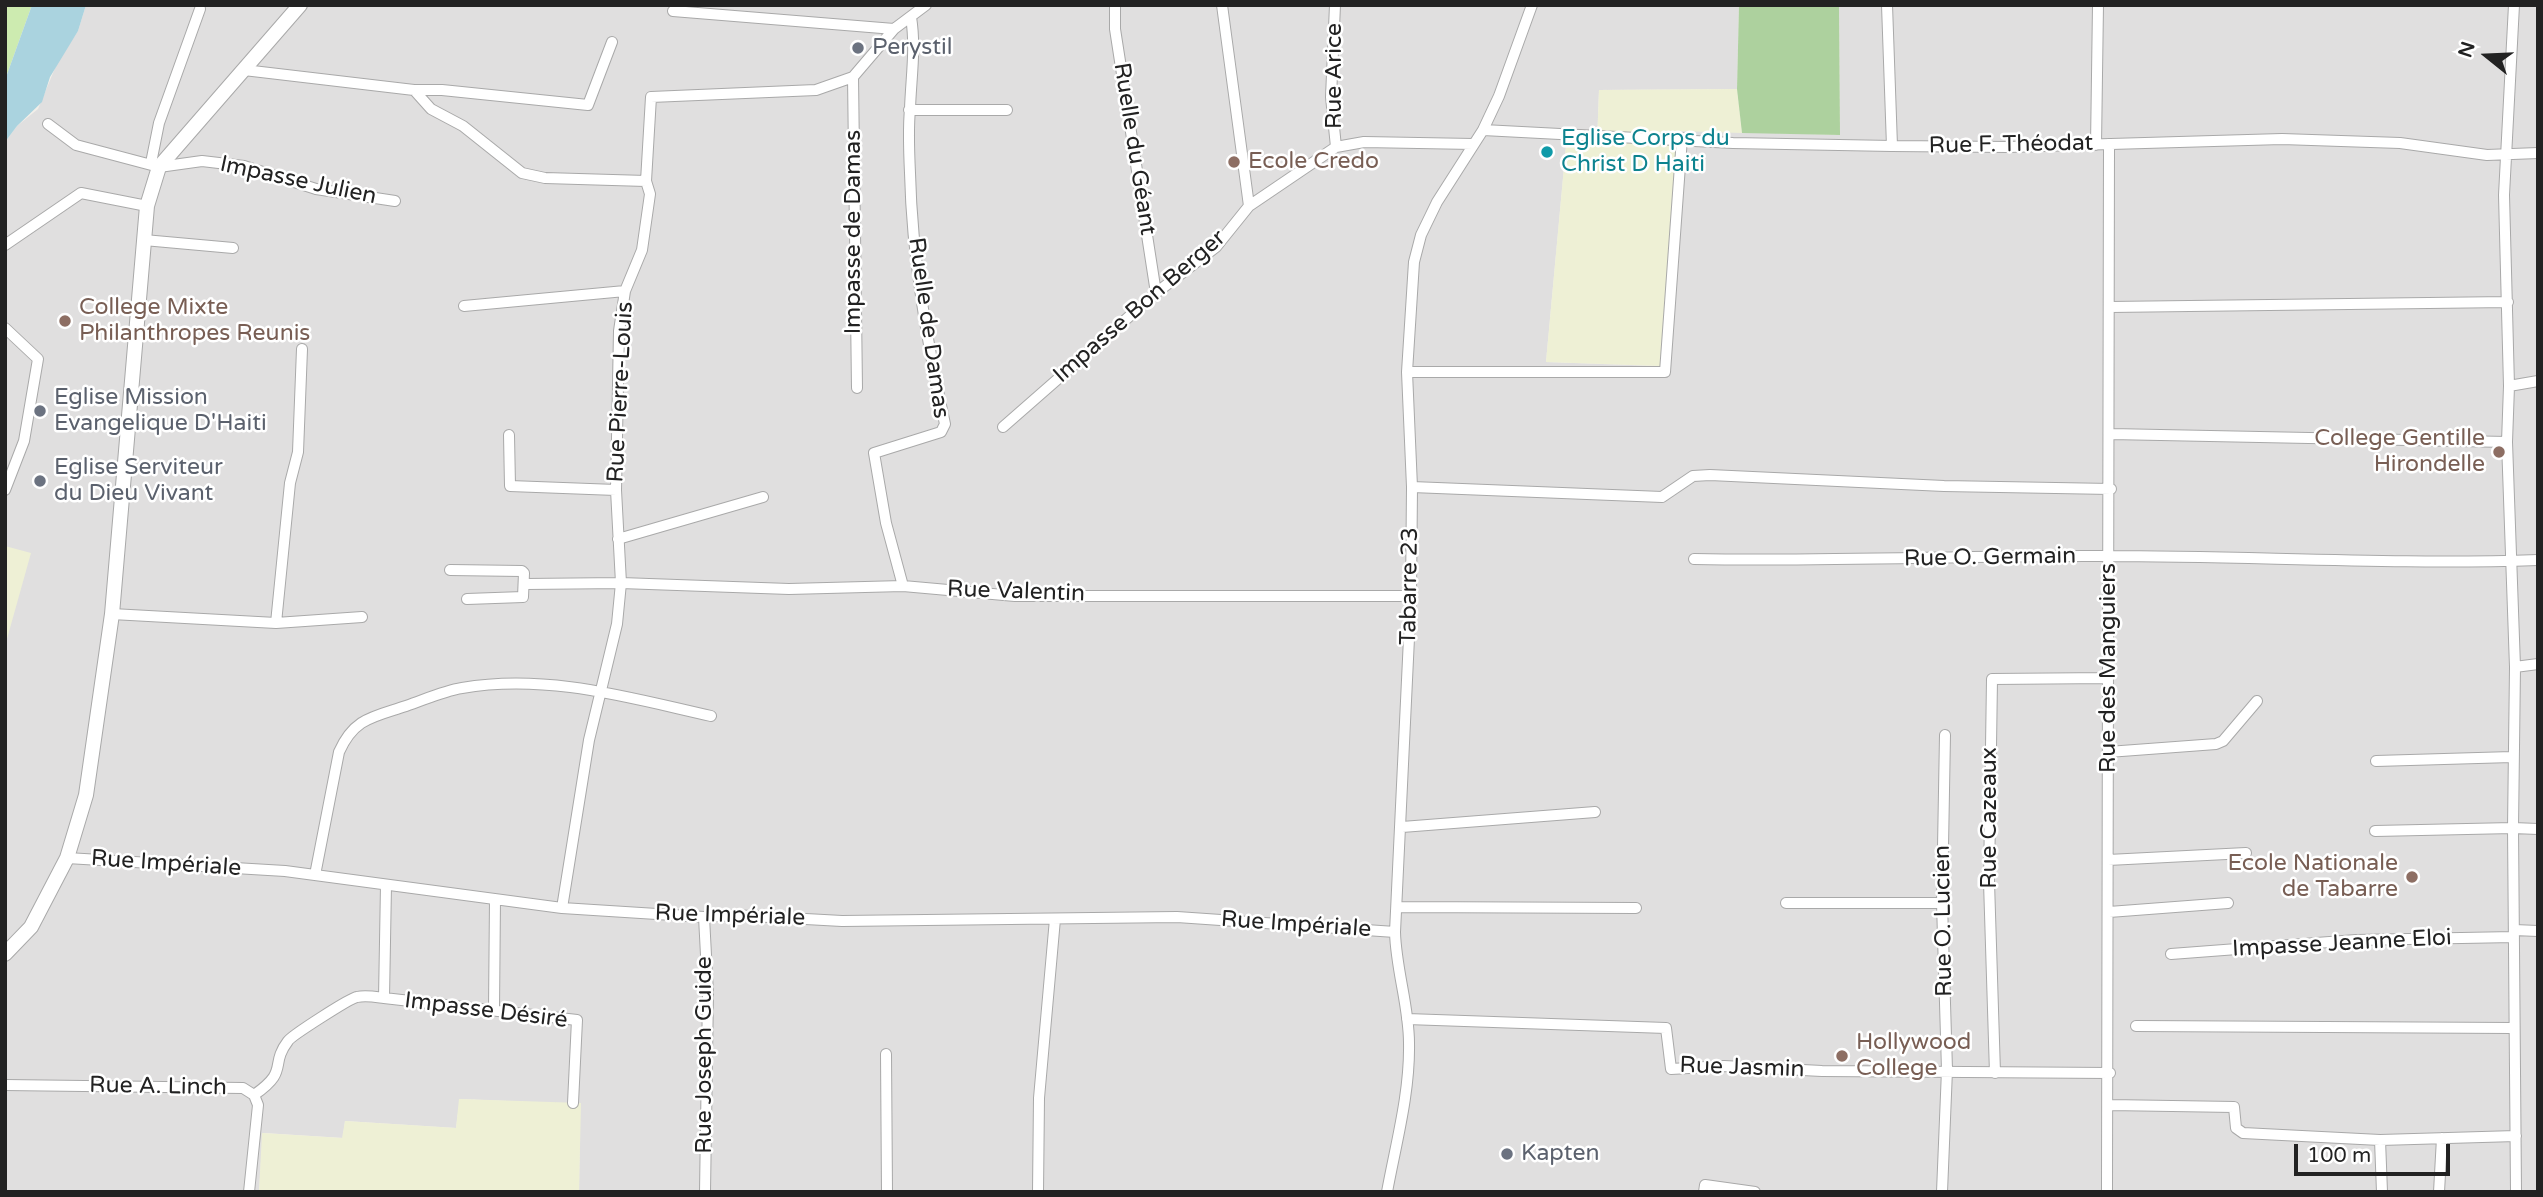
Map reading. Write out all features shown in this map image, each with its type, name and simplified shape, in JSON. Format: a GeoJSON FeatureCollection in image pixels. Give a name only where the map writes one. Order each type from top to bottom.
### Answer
{"type":"FeatureCollection","features":[{"type":"Feature","properties":{"kind":"street"},"geometry":{"type":"LineString","coordinates":[[155,165],[244,70],[300,5]]}},
{"type":"Feature","properties":{"kind":"street"},"geometry":{"type":"LineString","coordinates":[[853,77],[894,29],[926,5]]}},
{"type":"Feature","properties":{"kind":"street","name":"Ruelle du Géant"},"geometry":{"type":"LineString","coordinates":[[1115,5],[1115,29],[1156,293]]}},
{"type":"Feature","properties":{"kind":"street"},"geometry":{"type":"LineString","coordinates":[[1222,5],[1249,206]]}},
{"type":"Feature","properties":{"kind":"street","name":"Rue Arice"},"geometry":{"type":"LineString","coordinates":[[1335,5],[1332,97],[1336,147]]}},
{"type":"Feature","properties":{"kind":"street","name":"Tabarre 23"},"geometry":{"type":"LineString","coordinates":[[1387,1192],[1408,1069],[1408,1019],[1396,961],[1395,932],[1411,596],[1412,487],[1407,372],[1410,289],[1421,235],[1483,130],[1499,96],[1532,5]]}},
{"type":"Feature","properties":{"kind":"street"},"geometry":{"type":"LineString","coordinates":[[1887,5],[1892,146]]}},
{"type":"Feature","properties":{"kind":"street"},"geometry":{"type":"LineString","coordinates":[[2096,145],[2098,5]]}},
{"type":"Feature","properties":{"kind":"street"},"geometry":{"type":"LineString","coordinates":[[2514,5],[2505,154],[2509,386],[2507,442],[2515,667],[2512,757],[2516,1192]]}},
{"type":"Feature","properties":{"kind":"street"},"geometry":{"type":"LineString","coordinates":[[5,954],[31,926],[67,858],[86,794],[112,614],[147,206],[159,123],[200,9]]}},
{"type":"Feature","properties":{"kind":"street"},"geometry":{"type":"LineString","coordinates":[[673,11],[894,29]]}},
{"type":"Feature","properties":{"kind":"street","name":"Ruelle de Damas"},"geometry":{"type":"LineString","coordinates":[[903,586],[886,523],[874,453],[941,432],[944,424],[922,312],[910,176],[909,110],[915,41],[911,17]]}},
{"type":"Feature","properties":{"kind":"street"},"geometry":{"type":"LineString","coordinates":[[244,70],[312,81],[442,90],[588,105],[612,42]]}},
{"type":"Feature","properties":{"kind":"street","name":"Rue Pierre-Louis"},"geometry":{"type":"LineString","coordinates":[[562,908],[589,740],[617,624],[621,583],[615,490],[619,331],[625,291],[642,250],[650,194],[646,181],[651,97],[816,90],[853,77]]}},
{"type":"Feature","properties":{"kind":"street","name":"Impasse de Damas"},"geometry":{"type":"LineString","coordinates":[[853,77],[857,387]]}},
{"type":"Feature","properties":{"kind":"street"},"geometry":{"type":"LineString","coordinates":[[414,90],[431,109],[463,126],[522,173],[545,178],[646,181]]}},
{"type":"Feature","properties":{"kind":"street"},"geometry":{"type":"LineString","coordinates":[[909,110],[1007,110]]}},
{"type":"Feature","properties":{"kind":"street"},"geometry":{"type":"LineString","coordinates":[[48,124],[76,145],[155,165]]}},
{"type":"Feature","properties":{"kind":"street","name":"Rue F. Théodat"},"geometry":{"type":"LineString","coordinates":[[1483,130],[1682,138],[1734,143],[1892,146],[2096,145],[2282,139],[2400,144],[2505,154],[2538,153]]}},
{"type":"Feature","properties":{"kind":"street"},"geometry":{"type":"LineString","coordinates":[[1407,372],[1665,372],[1682,138]]}},
{"type":"Feature","properties":{"kind":"street","name":"Impasse Bon Berger"},"geometry":{"type":"LineString","coordinates":[[1003,427],[1156,293],[1216,247],[1249,206],[1336,147],[1364,142],[1474,144]]}},
{"type":"Feature","properties":{"kind":"street","name":"Rue des Manguiers"},"geometry":{"type":"LineString","coordinates":[[2107,1192],[2110,1105],[2109,144]]}},
{"type":"Feature","properties":{"kind":"street","name":"Impasse Julien"},"geometry":{"type":"LineString","coordinates":[[155,165],[202,161],[244,166],[316,189],[395,201]]}},
{"type":"Feature","properties":{"kind":"street"},"geometry":{"type":"LineString","coordinates":[[5,245],[80,193],[147,206]]}},
{"type":"Feature","properties":{"kind":"street"},"geometry":{"type":"LineString","coordinates":[[144,240],[233,248]]}},
{"type":"Feature","properties":{"kind":"street"},"geometry":{"type":"LineString","coordinates":[[464,306],[625,291]]}},
{"type":"Feature","properties":{"kind":"street"},"geometry":{"type":"LineString","coordinates":[[2110,307],[2508,302]]}},
{"type":"Feature","properties":{"kind":"street"},"geometry":{"type":"LineString","coordinates":[[5,328],[38,359],[24,442],[8,476],[5,490]]}},
{"type":"Feature","properties":{"kind":"street"},"geometry":{"type":"LineString","coordinates":[[276,623],[290,483],[298,452],[302,349]]}},
{"type":"Feature","properties":{"kind":"street"},"geometry":{"type":"LineString","coordinates":[[2509,386],[2538,381]]}},
{"type":"Feature","properties":{"kind":"street"},"geometry":{"type":"LineString","coordinates":[[2111,434],[2507,442]]}},
{"type":"Feature","properties":{"kind":"street"},"geometry":{"type":"LineString","coordinates":[[509,435],[510,486],[615,490]]}},
{"type":"Feature","properties":{"kind":"street"},"geometry":{"type":"LineString","coordinates":[[1412,487],[1662,497],[1693,476],[1710,475],[1944,486],[2111,489]]}},
{"type":"Feature","properties":{"kind":"street"},"geometry":{"type":"LineString","coordinates":[[618,539],[763,498]]}},
{"type":"Feature","properties":{"kind":"street","name":"Rue O. Germain"},"geometry":{"type":"LineString","coordinates":[[1694,559],[1818,562],[2110,556],[2327,561],[2538,560]]}},
{"type":"Feature","properties":{"kind":"street"},"geometry":{"type":"LineString","coordinates":[[450,570],[522,571],[526,584],[523,597],[467,599]]}},
{"type":"Feature","properties":{"kind":"street","name":"Rue Valentin"},"geometry":{"type":"LineString","coordinates":[[526,584],[621,583],[789,589],[903,586],[1015,596],[1411,596]]}},
{"type":"Feature","properties":{"kind":"street"},"geometry":{"type":"LineString","coordinates":[[112,614],[276,623],[362,617]]}},
{"type":"Feature","properties":{"kind":"street"},"geometry":{"type":"LineString","coordinates":[[2515,667],[2538,664]]}},
{"type":"Feature","properties":{"kind":"street","name":"Rue Cazeaux"},"geometry":{"type":"LineString","coordinates":[[1995,1073],[1989,883],[1992,679],[2108,678]]}},
{"type":"Feature","properties":{"kind":"street"},"geometry":{"type":"LineString","coordinates":[[315,876],[339,752],[347,733],[362,720],[461,688],[517,683],[601,692],[711,716]]}},
{"type":"Feature","properties":{"kind":"street"},"geometry":{"type":"LineString","coordinates":[[2108,752],[2216,744],[2223,741],[2257,701]]}},
{"type":"Feature","properties":{"kind":"street","name":"Rue O. Lucien"},"geometry":{"type":"LineString","coordinates":[[1941,1192],[1947,1070],[1942,903],[1945,735]]}},
{"type":"Feature","properties":{"kind":"street"},"geometry":{"type":"LineString","coordinates":[[2376,761],[2512,757]]}},
{"type":"Feature","properties":{"kind":"street"},"geometry":{"type":"LineString","coordinates":[[1402,827],[1595,811]]}},
{"type":"Feature","properties":{"kind":"street"},"geometry":{"type":"LineString","coordinates":[[2375,831],[2538,829]]}},
{"type":"Feature","properties":{"kind":"street"},"geometry":{"type":"LineString","coordinates":[[2108,860],[2246,853]]}},
{"type":"Feature","properties":{"kind":"street","name":"Rue Impériale"},"geometry":{"type":"LineString","coordinates":[[67,858],[315,876],[562,908],[704,917],[733,915],[842,921],[1177,917],[1395,932]]}},
{"type":"Feature","properties":{"kind":"street","name":"Impasse Désiré"},"geometry":{"type":"LineString","coordinates":[[386,885],[384,998],[579,1022],[573,1102]]}},
{"type":"Feature","properties":{"kind":"street"},"geometry":{"type":"LineString","coordinates":[[494,1010],[495,899]]}},
{"type":"Feature","properties":{"kind":"street"},"geometry":{"type":"LineString","coordinates":[[1786,903],[1942,903]]}},
{"type":"Feature","properties":{"kind":"street"},"geometry":{"type":"LineString","coordinates":[[2109,912],[2228,903]]}},
{"type":"Feature","properties":{"kind":"street"},"geometry":{"type":"LineString","coordinates":[[1398,906],[1636,908]]}},
{"type":"Feature","properties":{"kind":"street","name":"Rue Joseph Guide"},"geometry":{"type":"LineString","coordinates":[[704,917],[708,993],[705,1192]]}},
{"type":"Feature","properties":{"kind":"street"},"geometry":{"type":"LineString","coordinates":[[1038,1192],[1039,1098],[1055,919]]}},
{"type":"Feature","properties":{"kind":"street","name":"Impasse Jeanne Eloi"},"geometry":{"type":"LineString","coordinates":[[2171,954],[2356,940],[2538,931]]}},
{"type":"Feature","properties":{"kind":"street"},"geometry":{"type":"LineString","coordinates":[[254,1094],[272,1082],[278,1073],[281,1053],[289,1039],[352,999],[384,998]]}},
{"type":"Feature","properties":{"kind":"street","name":"Rue Jasmin"},"geometry":{"type":"LineString","coordinates":[[1408,1019],[1666,1028],[1671,1069],[1724,1066],[1822,1071],[2110,1073]]}},
{"type":"Feature","properties":{"kind":"street"},"geometry":{"type":"LineString","coordinates":[[2136,1026],[2513,1028]]}},
{"type":"Feature","properties":{"kind":"street"},"geometry":{"type":"LineString","coordinates":[[886,1054],[887,1192]]}},
{"type":"Feature","properties":{"kind":"street","name":"Rue A. Linch"},"geometry":{"type":"LineString","coordinates":[[5,1085],[243,1088],[254,1094],[257,1105],[249,1192]]}},
{"type":"Feature","properties":{"kind":"street"},"geometry":{"type":"LineString","coordinates":[[2110,1105],[2234,1107],[2236,1128],[2243,1133],[2381,1140],[2516,1136]]}},
{"type":"Feature","properties":{"kind":"street"},"geometry":{"type":"LineString","coordinates":[[2440,1192],[2442,1138]]}},
{"type":"Feature","properties":{"kind":"street"},"geometry":{"type":"LineString","coordinates":[[2381,1140],[2382,1192]]}},
{"type":"Feature","properties":{"kind":"street"},"geometry":{"type":"LineString","coordinates":[[1704,1192],[1705,1185],[1755,1192]]}},
{"type":"Feature","properties":{"kind":"shaded area"},"geometry":{"type":"Polygon","coordinates":[[[86,5],[1739,5],[1737,89],[1599,90],[1597,144],[1566,146],[1546,362],[1659,366],[1678,130],[1840,135],[1839,5],[2538,5],[2538,1192],[579,1192],[580,1104],[460,1099],[456,1128],[345,1121],[343,1138],[263,1133],[259,1192],[5,1192],[5,142],[17,126],[38,109],[58,61],[78,31],[86,5]]]}},
{"type":"Feature","properties":{"kind":"green space"},"geometry":{"type":"Polygon","coordinates":[[[5,5],[32,5],[5,80],[5,5]]]}},
{"type":"Feature","properties":{"kind":"green space"},"geometry":{"type":"Polygon","coordinates":[[[1739,5],[1839,5],[1840,135],[1742,133],[1737,89],[1739,5]]]}},
{"type":"Feature","properties":{"kind":"green space"},"geometry":{"type":"Polygon","coordinates":[[[1737,89],[1742,133],[1678,131],[1660,366],[1546,362],[1566,145],[1597,144],[1599,90],[1737,89]]]}},
{"type":"Feature","properties":{"kind":"green space"},"geometry":{"type":"Polygon","coordinates":[[[5,546],[31,553],[5,646],[5,546]]]}},
{"type":"Feature","properties":{"kind":"green space"},"geometry":{"type":"Polygon","coordinates":[[[459,1099],[581,1103],[579,1192],[259,1192],[262,1133],[342,1138],[345,1121],[456,1128],[459,1099]]]}},
{"type":"Feature","properties":{"kind":"water"},"geometry":{"type":"Polygon","coordinates":[[[32,5],[86,5],[78,31],[50,77],[42,102],[5,142],[5,80],[32,5]]]}},
{"type":"Feature","properties":{"kind":"place","name":"Perystil"},"geometry":{"type":"Point","coordinates":[858,48]}},
{"type":"Feature","properties":{"kind":"place","name":"Eglise Corps du Christ D Haiti"},"geometry":{"type":"Point","coordinates":[1547,152]}},
{"type":"Feature","properties":{"kind":"place","name":"Ecole Credo"},"geometry":{"type":"Point","coordinates":[1234,162]}},
{"type":"Feature","properties":{"kind":"place","name":"College Mixte Philanthropes Reunis"},"geometry":{"type":"Point","coordinates":[65,321]}},
{"type":"Feature","properties":{"kind":"place","name":"Eglise Mission Evangelique D'Haiti"},"geometry":{"type":"Point","coordinates":[40,411]}},
{"type":"Feature","properties":{"kind":"place","name":"College Gentille Hirondelle"},"geometry":{"type":"Point","coordinates":[2499,452]}},
{"type":"Feature","properties":{"kind":"place","name":"Eglise Serviteur du Dieu Vivant"},"geometry":{"type":"Point","coordinates":[40,481]}},
{"type":"Feature","properties":{"kind":"place","name":"Ecole Nationale de Tabarre"},"geometry":{"type":"Point","coordinates":[2412,877]}},
{"type":"Feature","properties":{"kind":"place","name":"Hollywood College"},"geometry":{"type":"Point","coordinates":[1842,1056]}},
{"type":"Feature","properties":{"kind":"place","name":"Kapten"},"geometry":{"type":"Point","coordinates":[1507,1154]}}]}
